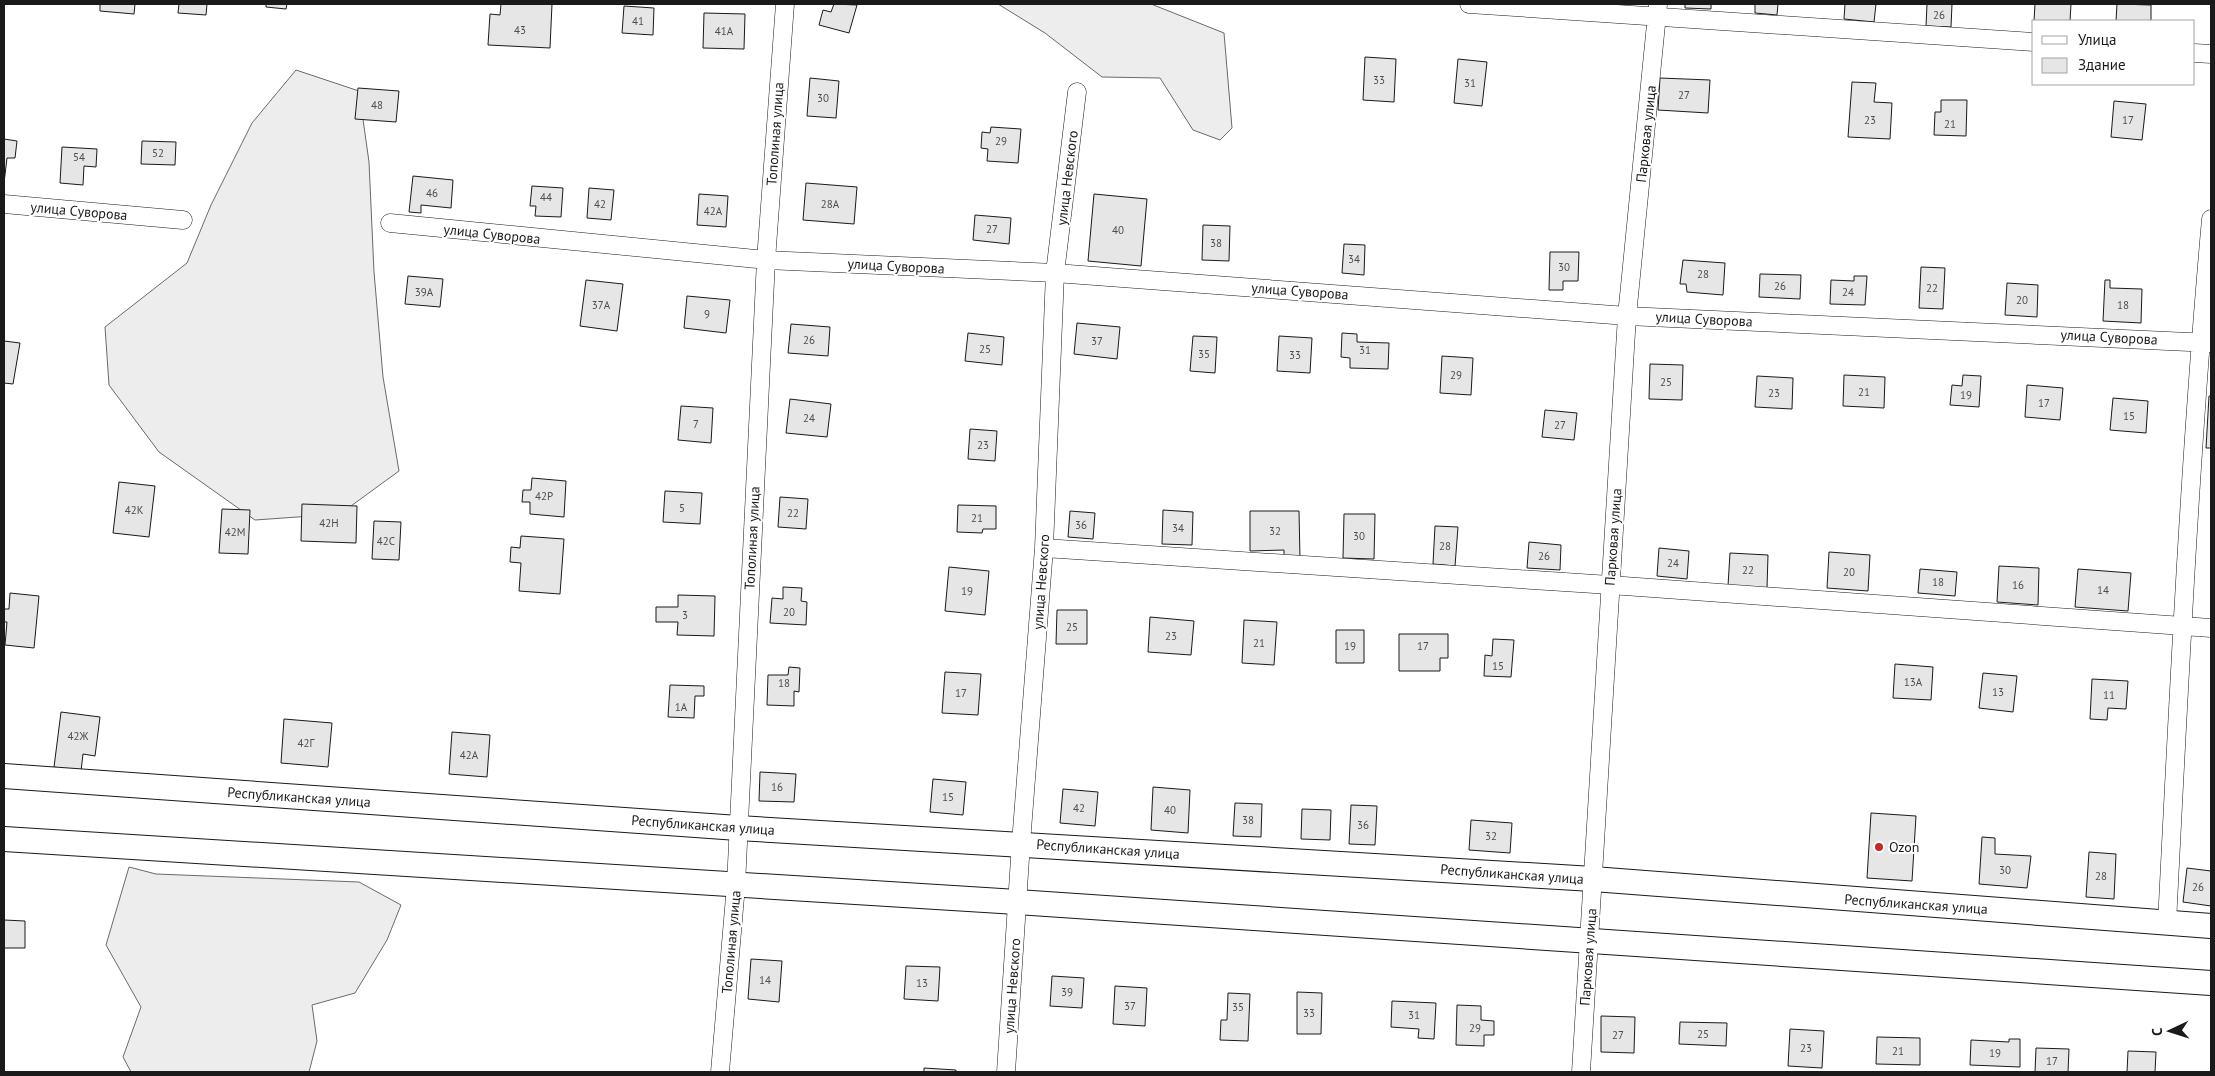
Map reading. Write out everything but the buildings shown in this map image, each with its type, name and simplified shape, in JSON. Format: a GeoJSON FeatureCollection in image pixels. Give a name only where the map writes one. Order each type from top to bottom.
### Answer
{"type":"FeatureCollection","features":[{"type":"Feature","properties":{"kind":"street","name":"Тополиная улица"},"geometry":{"type":"LineString","coordinates":[[720,1072],[736,884],[766,260],[785,4]]}},
{"type":"Feature","properties":{"kind":"street"},"geometry":{"type":"LineString","coordinates":[[1469,4],[1658,11],[2032,42]]}},
{"type":"Feature","properties":{"kind":"street","name":"Парковая улица"},"geometry":{"type":"LineString","coordinates":[[1581,1072],[1627,316],[1658,11]]}},
{"type":"Feature","properties":{"kind":"street"},"geometry":{"type":"LineString","coordinates":[[2195,53],[2211,54]]}},
{"type":"Feature","properties":{"kind":"street","name":"улица Невского"},"geometry":{"type":"LineString","coordinates":[[1006,1072],[1020,844],[1044,548],[1055,273],[1077,92]]}},
{"type":"Feature","properties":{"kind":"street","name":"улица Суворова"},"geometry":{"type":"LineString","coordinates":[[4,204],[183,220]]}},
{"type":"Feature","properties":{"kind":"street"},"geometry":{"type":"LineString","coordinates":[[2167,923],[2182,625],[2206,342],[2211,219]]}},
{"type":"Feature","properties":{"kind":"street","name":"улица Суворова"},"geometry":{"type":"LineString","coordinates":[[390,223],[766,260],[1055,273],[1627,316],[2206,342]]}},
{"type":"Feature","properties":{"kind":"street"},"geometry":{"type":"LineString","coordinates":[[1044,548],[1610,585],[2211,628]]}},
{"type":"Feature","properties":{"kind":"street","name":"Республиканская улица"},"geometry":{"type":"LineString","coordinates":[[4,776],[738,828],[1593,879],[2211,926]]}},
{"type":"Feature","properties":{"kind":"street"},"geometry":{"type":"LineString","coordinates":[[4,839],[1017,902],[2211,983]]}},
{"type":"Feature","properties":{"kind":"shaded area"},"geometry":{"type":"Polygon","coordinates":[[[998,4],[1151,4],[1224,33],[1232,128],[1220,140],[1193,130],[1160,78],[1102,77],[1045,33],[998,4]]]}},
{"type":"Feature","properties":{"kind":"shaded area"},"geometry":{"type":"Polygon","coordinates":[[[296,70],[359,91],[369,162],[374,272],[383,377],[399,471],[340,514],[255,520],[159,452],[109,385],[105,327],[187,263],[211,205],[252,123],[296,70]]]}},
{"type":"Feature","properties":{"kind":"shaded area"},"geometry":{"type":"Polygon","coordinates":[[[129,867],[156,874],[359,882],[401,905],[387,940],[355,993],[312,1005],[317,1041],[309,1072],[131,1072],[123,1057],[141,1007],[106,945],[129,867]]]}},
{"type":"Feature","properties":{"kind":"place","name":"Ozon"},"geometry":{"type":"Point","coordinates":[1879,847]}}]}
